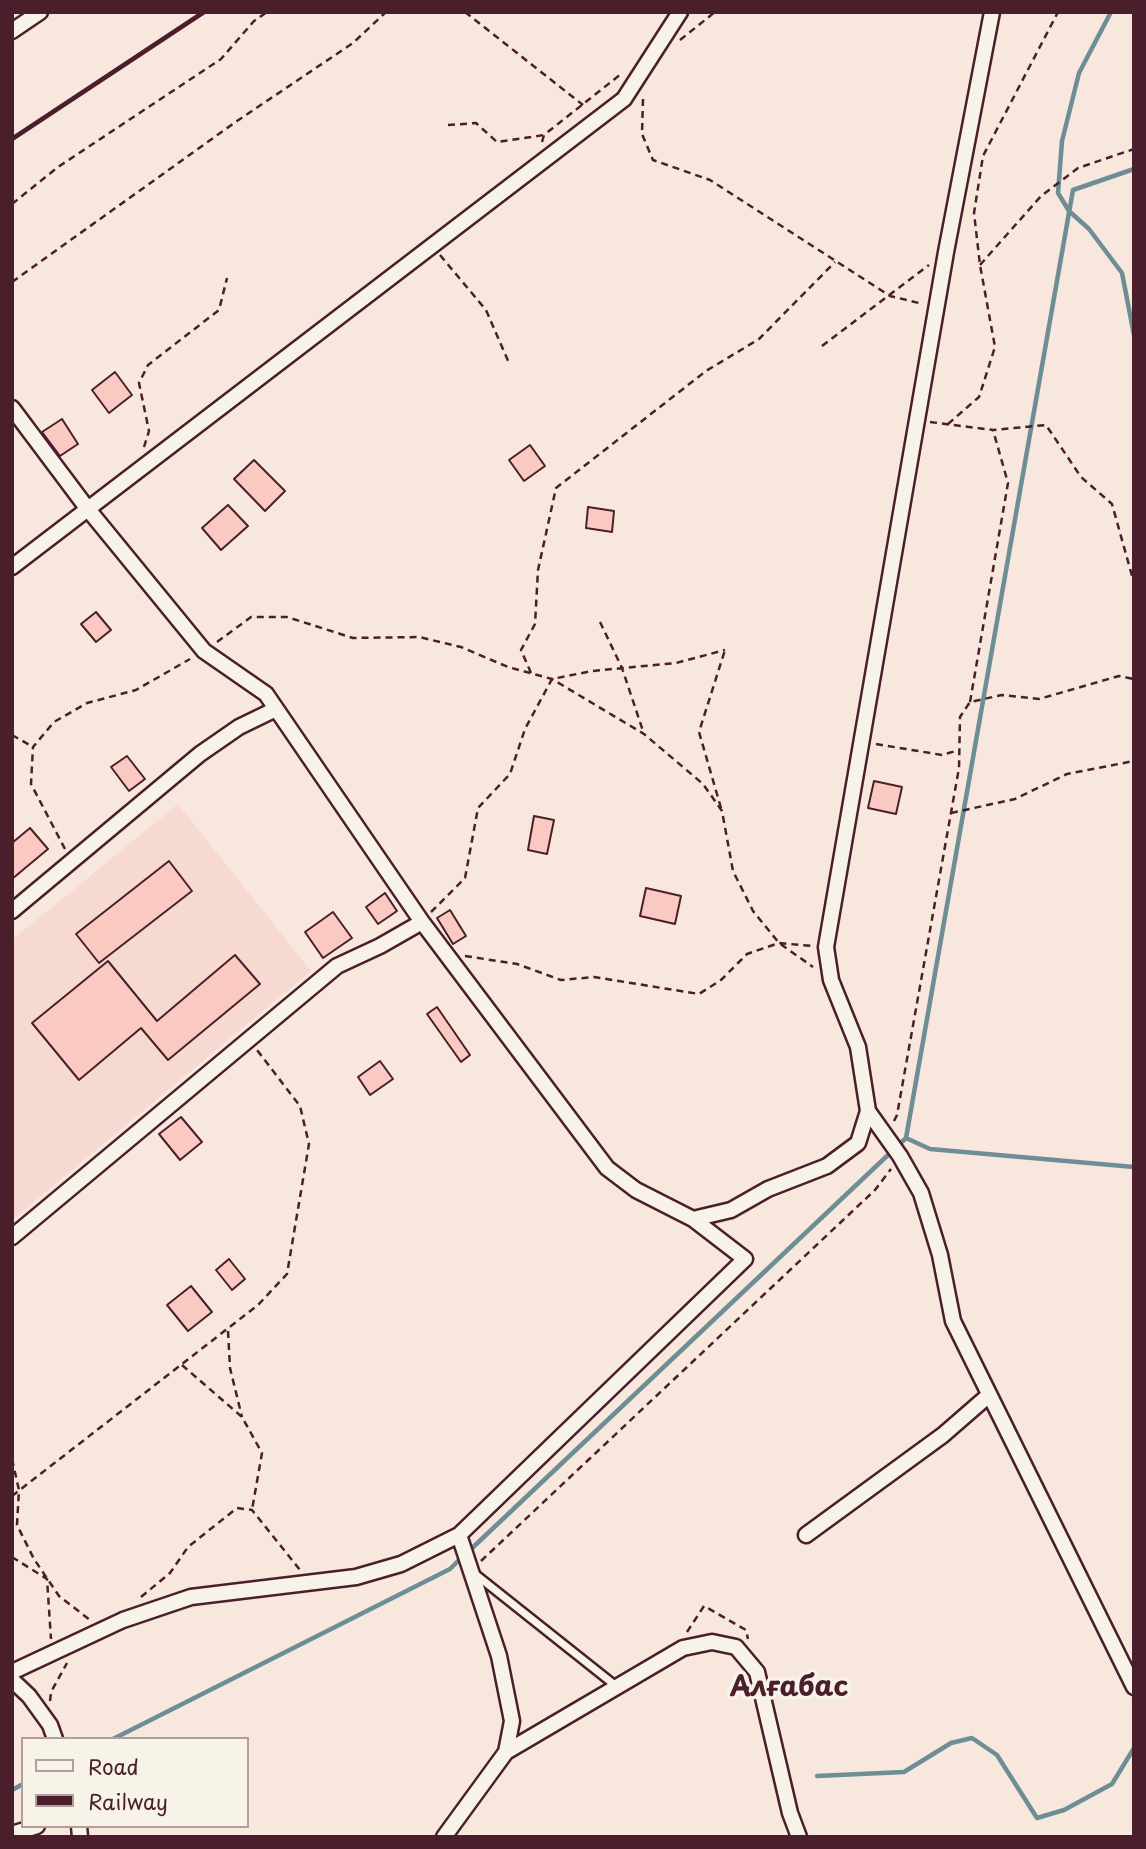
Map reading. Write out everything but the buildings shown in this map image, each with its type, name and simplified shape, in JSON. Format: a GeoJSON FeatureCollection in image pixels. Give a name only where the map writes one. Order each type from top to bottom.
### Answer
{"type":"FeatureCollection","features":[{"type":"Feature","properties":{"kind":"street"},"geometry":{"type":"LineString","coordinates":[[12,31],[40,12]]}},
{"type":"Feature","properties":{"kind":"street"},"geometry":{"type":"LineString","coordinates":[[12,567],[624,99],[680,12]]}},
{"type":"Feature","properties":{"kind":"street"},"geometry":{"type":"LineString","coordinates":[[992,12],[936,307],[826,947],[831,979],[858,1047],[868,1111],[900,1156],[921,1193],[940,1255],[953,1321],[1134,1687]]}},
{"type":"Feature","properties":{"kind":"street"},"geometry":{"type":"LineString","coordinates":[[12,408],[87,508],[204,651],[266,694],[422,922],[607,1168],[636,1190],[693,1219],[745,1259],[459,1535],[401,1564],[356,1577],[191,1597],[123,1620],[12,1672]]}},
{"type":"Feature","properties":{"kind":"street"},"geometry":{"type":"LineString","coordinates":[[12,911],[200,754],[239,727],[276,709]]}},
{"type":"Feature","properties":{"kind":"street"},"geometry":{"type":"LineString","coordinates":[[12,1237],[337,966],[422,922]]}},
{"type":"Feature","properties":{"kind":"street"},"geometry":{"type":"LineString","coordinates":[[693,1219],[731,1210],[768,1189],[827,1166],[858,1143],[868,1111]]}},
{"type":"Feature","properties":{"kind":"street"},"geometry":{"type":"LineString","coordinates":[[806,1535],[943,1435],[989,1395]]}},
{"type":"Feature","properties":{"kind":"street"},"geometry":{"type":"LineString","coordinates":[[459,1535],[499,1657],[512,1721],[506,1752]]}},
{"type":"Feature","properties":{"kind":"street"},"geometry":{"type":"LineString","coordinates":[[444,1837],[506,1752],[682,1648],[712,1642],[736,1647],[757,1672],[790,1813],[799,1837]]}},
{"type":"Feature","properties":{"kind":"street"},"geometry":{"type":"LineString","coordinates":[[12,1680],[29,1696],[53,1732]]}},
{"type":"Feature","properties":{"kind":"street"},"geometry":{"type":"LineString","coordinates":[[12,1834],[31,1828]]}},
{"type":"Feature","properties":{"kind":"lane"},"geometry":{"type":"LineString","coordinates":[[471,1571],[617,1686]]}},
{"type":"Feature","properties":{"kind":"path"},"geometry":{"type":"LineString","coordinates":[[12,204],[58,167],[221,59],[254,21],[267,12]]}},
{"type":"Feature","properties":{"kind":"path"},"geometry":{"type":"LineString","coordinates":[[12,282],[237,121],[353,43],[386,12]]}},
{"type":"Feature","properties":{"kind":"path"},"geometry":{"type":"LineString","coordinates":[[465,12],[583,104]]}},
{"type":"Feature","properties":{"kind":"path"},"geometry":{"type":"LineString","coordinates":[[948,424],[979,397],[995,347],[980,265],[974,213],[983,156],[1058,12]]}},
{"type":"Feature","properties":{"kind":"path"},"geometry":{"type":"LineString","coordinates":[[448,125],[476,123],[497,142],[544,135],[621,74]]}},
{"type":"Feature","properties":{"kind":"path"},"geometry":{"type":"LineString","coordinates":[[643,95],[642,134],[653,160],[710,180],[890,296],[936,307]]}},
{"type":"Feature","properties":{"kind":"path"},"geometry":{"type":"LineString","coordinates":[[535,167],[544,135]]}},
{"type":"Feature","properties":{"kind":"path"},"geometry":{"type":"LineString","coordinates":[[980,265],[1041,197],[1078,167],[1134,149]]}},
{"type":"Feature","properties":{"kind":"path"},"geometry":{"type":"LineString","coordinates":[[432,246],[486,310],[509,363]]}},
{"type":"Feature","properties":{"kind":"path"},"geometry":{"type":"LineString","coordinates":[[822,346],[946,252]]}},
{"type":"Feature","properties":{"kind":"path"},"geometry":{"type":"LineString","coordinates":[[531,673],[521,650],[535,624],[538,570],[556,488],[705,371],[759,339],[835,262]]}},
{"type":"Feature","properties":{"kind":"path"},"geometry":{"type":"LineString","coordinates":[[136,470],[149,431],[139,383],[148,365],[219,310],[227,278]]}},
{"type":"Feature","properties":{"kind":"path"},"geometry":{"type":"LineString","coordinates":[[917,420],[993,430],[1046,425],[1081,477],[1112,504],[1134,583]]}},
{"type":"Feature","properties":{"kind":"path"},"geometry":{"type":"LineString","coordinates":[[886,1137],[897,1115],[959,768],[960,717],[970,702],[1007,482],[993,430]]}},
{"type":"Feature","properties":{"kind":"path"},"geometry":{"type":"LineString","coordinates":[[72,861],[31,784],[33,747],[54,722],[87,703],[136,690],[204,651],[251,617],[287,617],[353,638],[419,637],[450,644],[508,667],[552,680],[644,734],[703,784],[722,811]]}},
{"type":"Feature","properties":{"kind":"path"},"geometry":{"type":"LineString","coordinates":[[600,622],[622,668],[644,734]]}},
{"type":"Feature","properties":{"kind":"path"},"geometry":{"type":"LineString","coordinates":[[552,680],[622,668],[676,663],[725,650],[699,732],[722,811],[733,871],[753,911],[779,943],[831,979]]}},
{"type":"Feature","properties":{"kind":"path"},"geometry":{"type":"LineString","coordinates":[[970,702],[1002,695],[1039,699],[1119,676],[1134,679]]}},
{"type":"Feature","properties":{"kind":"path"},"geometry":{"type":"LineString","coordinates":[[422,922],[465,878],[478,808],[510,775],[524,729],[552,680]]}},
{"type":"Feature","properties":{"kind":"path"},"geometry":{"type":"LineString","coordinates":[[12,735],[33,747]]}},
{"type":"Feature","properties":{"kind":"path"},"geometry":{"type":"LineString","coordinates":[[862,741],[942,755],[959,750]]}},
{"type":"Feature","properties":{"kind":"path"},"geometry":{"type":"LineString","coordinates":[[951,813],[1015,799],[1067,774],[1134,761]]}},
{"type":"Feature","properties":{"kind":"path"},"geometry":{"type":"LineString","coordinates":[[445,953],[517,964],[561,980],[594,976],[699,993],[721,980],[747,954],[779,943],[826,947]]}},
{"type":"Feature","properties":{"kind":"path"},"geometry":{"type":"LineString","coordinates":[[12,1496],[258,1305],[287,1273],[309,1144],[300,1106],[249,1039]]}},
{"type":"Feature","properties":{"kind":"path"},"geometry":{"type":"LineString","coordinates":[[471,1571],[875,1190],[900,1156]]}},
{"type":"Feature","properties":{"kind":"path"},"geometry":{"type":"LineString","coordinates":[[228,1329],[230,1368],[242,1417],[262,1453],[253,1510]]}},
{"type":"Feature","properties":{"kind":"path"},"geometry":{"type":"LineString","coordinates":[[181,1365],[242,1417]]}},
{"type":"Feature","properties":{"kind":"path"},"geometry":{"type":"LineString","coordinates":[[12,1459],[19,1490],[17,1525],[34,1559],[59,1596],[102,1630]]}},
{"type":"Feature","properties":{"kind":"path"},"geometry":{"type":"LineString","coordinates":[[141,1597],[170,1573],[188,1547],[237,1508],[253,1510],[310,1583]]}},
{"type":"Feature","properties":{"kind":"path"},"geometry":{"type":"LineString","coordinates":[[12,1557],[47,1579]]}},
{"type":"Feature","properties":{"kind":"path"},"geometry":{"type":"LineString","coordinates":[[47,1579],[51,1653]]}},
{"type":"Feature","properties":{"kind":"path"},"geometry":{"type":"LineString","coordinates":[[53,1732],[51,1692],[69,1659]]}},
{"type":"Feature","properties":{"kind":"shaded area"},"geometry":{"type":"Polygon","coordinates":[[[178,804],[311,971],[12,1220],[12,940],[178,804]]]}},
{"type":"Feature","properties":{"kind":"waterway"},"geometry":{"type":"LineString","coordinates":[[1111,12],[1079,73],[1062,141],[1058,193],[1069,211],[1089,229],[1122,273],[1134,335]]}},
{"type":"Feature","properties":{"kind":"waterway"},"geometry":{"type":"LineString","coordinates":[[469,1551],[906,1138],[1073,190],[1134,169]]}},
{"type":"Feature","properties":{"kind":"waterway"},"geometry":{"type":"LineString","coordinates":[[906,1138],[930,1149],[1134,1167]]}},
{"type":"Feature","properties":{"kind":"waterway"},"geometry":{"type":"LineString","coordinates":[[117,1737],[450,1569],[462,1557]]}},
{"type":"Feature","properties":{"kind":"waterway"},"geometry":{"type":"LineString","coordinates":[[817,1776],[904,1772],[951,1743],[972,1738],[997,1755],[1037,1818],[1064,1810],[1112,1784],[1134,1748]]}},
{"type":"Feature","properties":{"kind":"waterway"},"geometry":{"type":"LineString","coordinates":[[12,1790],[21,1785]]}},
{"type":"Feature","properties":{"kind":"railway"},"geometry":{"type":"LineString","coordinates":[[12,139],[204,12]]}},
{"type":"Feature","properties":{"kind":"district","name":"Алғабас"},"geometry":{"type":"Point","coordinates":[789,1688]}}]}
